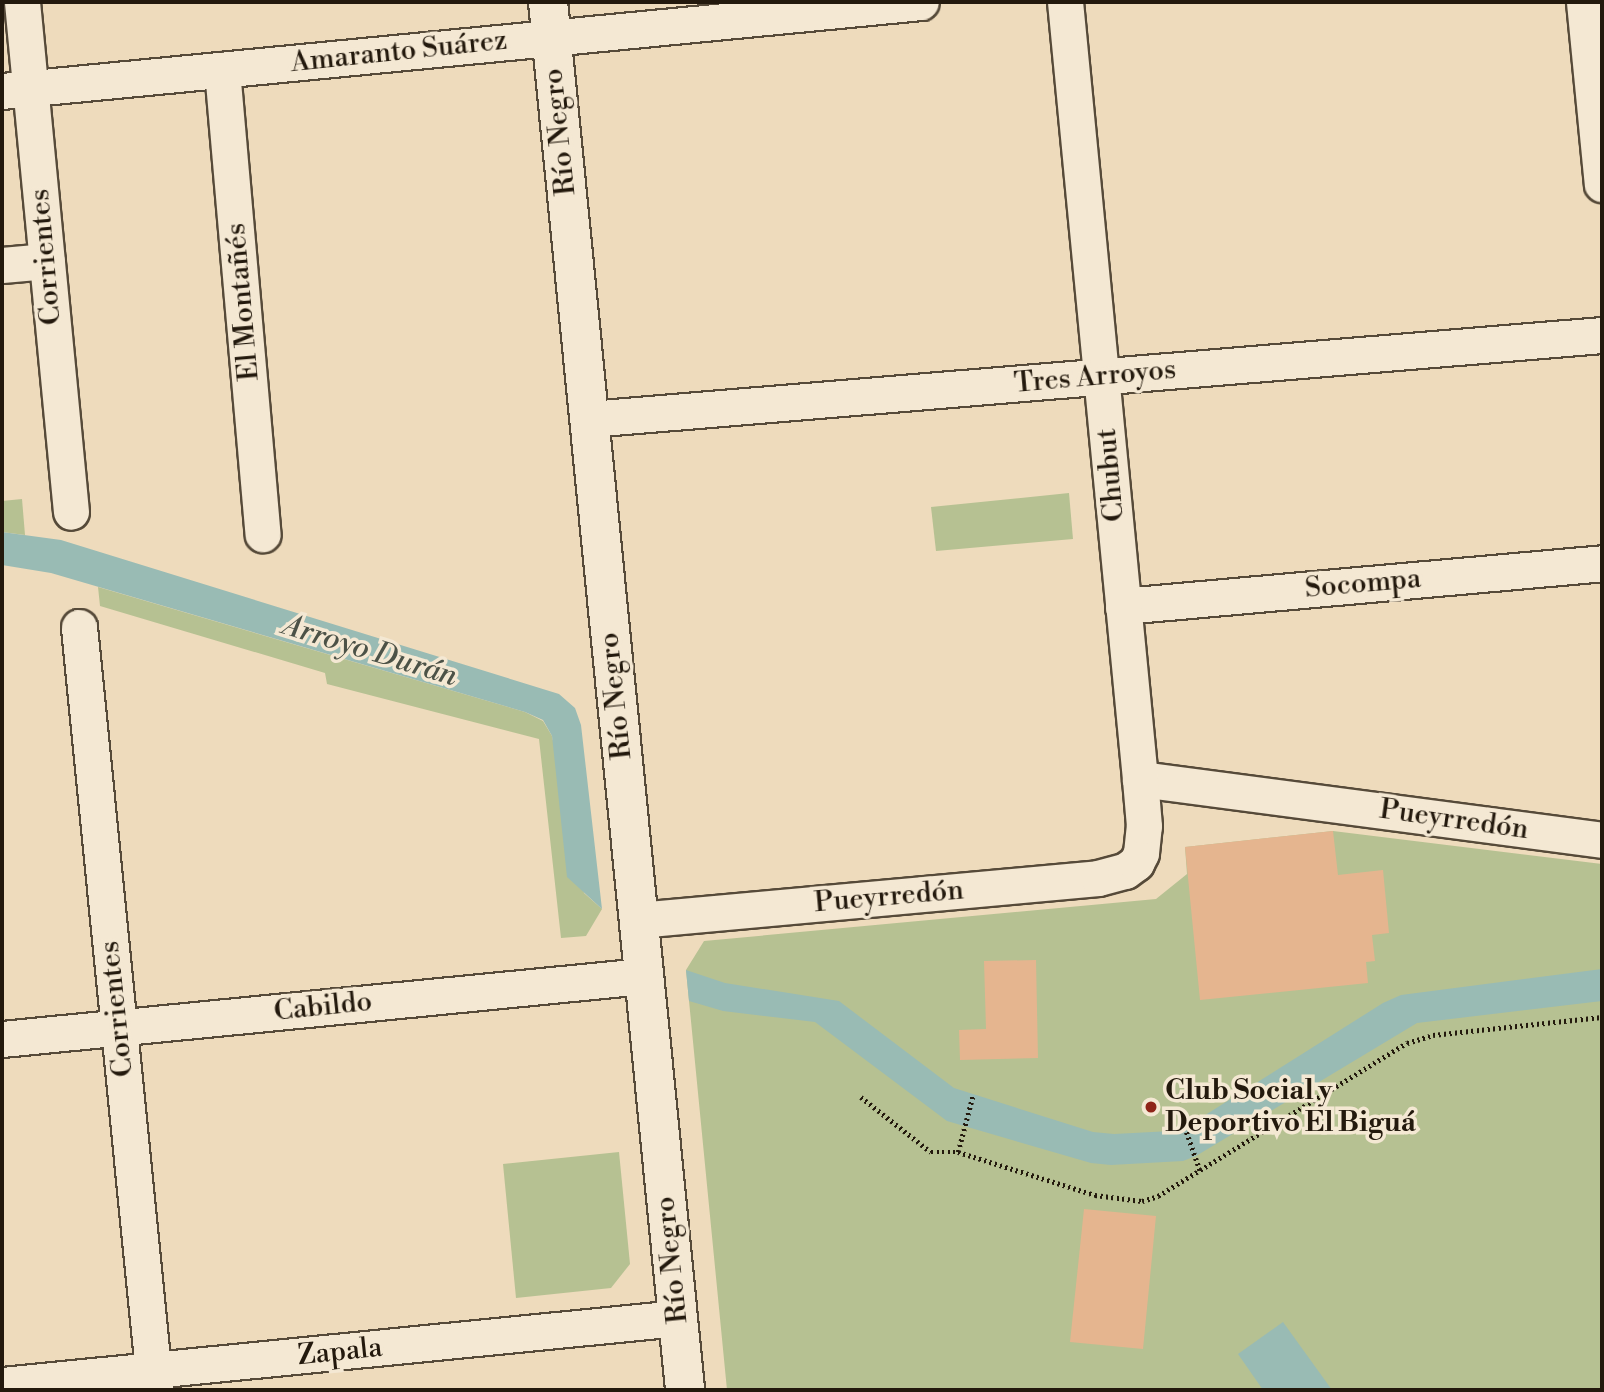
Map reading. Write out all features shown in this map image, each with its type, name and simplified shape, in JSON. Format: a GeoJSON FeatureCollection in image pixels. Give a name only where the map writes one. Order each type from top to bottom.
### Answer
{"type":"FeatureCollection","features":[{"type":"Feature","properties":{"kind":"street","name":"Corrientes"},"geometry":{"type":"LineString","coordinates":[[22,2],[16,90],[47,261],[71,512]]}},
{"type":"Feature","properties":{"kind":"street","name":"Amaranto Suárez"},"geometry":{"type":"LineString","coordinates":[[16,90],[222,70],[550,20],[921,2]]}},
{"type":"Feature","properties":{"kind":"street","name":"Chubut"},"geometry":{"type":"LineString","coordinates":[[1065,2],[1140,779],[1144,839],[1136,863]]}},
{"type":"Feature","properties":{"kind":"street"},"geometry":{"type":"LineString","coordinates":[[1584,2],[1602,184]]}},
{"type":"Feature","properties":{"kind":"street","name":"Río Negro"},"geometry":{"type":"LineString","coordinates":[[550,20],[685,1390]]}},
{"type":"Feature","properties":{"kind":"street","name":"El Montañés"},"geometry":{"type":"LineString","coordinates":[[222,70],[263,534]]}},
{"type":"Feature","properties":{"kind":"street"},"geometry":{"type":"LineString","coordinates":[[2,265],[47,261]]}},
{"type":"Feature","properties":{"kind":"street","name":"Tres Arroyos"},"geometry":{"type":"LineString","coordinates":[[589,419],[1602,335]]}},
{"type":"Feature","properties":{"kind":"street","name":"Socompa"},"geometry":{"type":"LineString","coordinates":[[1123,606],[1602,563]]}},
{"type":"Feature","properties":{"kind":"street","name":"Corrientes"},"geometry":{"type":"LineString","coordinates":[[79,627],[154,1380]]}},
{"type":"Feature","properties":{"kind":"street","name":"Pueyrredón"},"geometry":{"type":"LineString","coordinates":[[1140,779],[1602,840]]}},
{"type":"Feature","properties":{"kind":"street","name":"Pueyrredón"},"geometry":{"type":"LineString","coordinates":[[638,920],[1098,878],[1125,871],[1136,863]]}},
{"type":"Feature","properties":{"kind":"street","name":"Cabildo"},"geometry":{"type":"LineString","coordinates":[[2,1039],[643,976]]}},
{"type":"Feature","properties":{"kind":"street","name":"Zapala"},"geometry":{"type":"LineString","coordinates":[[2,1385],[154,1380],[677,1318]]}},
{"type":"Feature","properties":{"kind":"path"},"geometry":{"type":"LineString","coordinates":[[861,1097],[931,1152],[958,1152],[1095,1195],[1142,1201],[1158,1196],[1407,1043],[1433,1035],[1602,1017]]}},
{"type":"Feature","properties":{"kind":"path"},"geometry":{"type":"LineString","coordinates":[[958,1152],[973,1095]]}},
{"type":"Feature","properties":{"kind":"path"},"geometry":{"type":"LineString","coordinates":[[1185,1127],[1200,1170]]}},
{"type":"Feature","properties":{"kind":"green space"},"geometry":{"type":"Polygon","coordinates":[[[1069,493],[1073,539],[936,551],[931,507],[1069,493]]]}},
{"type":"Feature","properties":{"kind":"green space"},"geometry":{"type":"Polygon","coordinates":[[[22,499],[25,535],[2,532],[2,501],[22,499]]]}},
{"type":"Feature","properties":{"kind":"green space"},"geometry":{"type":"Polygon","coordinates":[[[98,587],[525,712],[543,721],[552,736],[584,893],[602,909],[586,936],[561,938],[539,739],[327,684],[325,673],[100,606],[98,587]]]}},
{"type":"Feature","properties":{"kind":"green space","name":"Club Social y Deportivo El Biguá"},"geometry":{"type":"Polygon","coordinates":[[[1333,831],[1602,864],[1602,1390],[727,1390],[686,970],[704,941],[1156,899],[1187,874],[1185,847],[1333,831]]]}},
{"type":"Feature","properties":{"kind":"green space"},"geometry":{"type":"Polygon","coordinates":[[[619,1152],[630,1264],[611,1288],[516,1298],[503,1164],[619,1152]]]}},
{"type":"Feature","properties":{"kind":"water","name":"Arroyo Durán"},"geometry":{"type":"Polygon","coordinates":[[[2,532],[61,540],[559,694],[575,708],[581,725],[602,909],[567,877],[552,736],[543,720],[525,712],[51,573],[2,565],[2,532]]]}},
{"type":"Feature","properties":{"kind":"water"},"geometry":{"type":"Polygon","coordinates":[[[1602,969],[1602,1001],[1417,1023],[1196,1156],[1183,1161],[1111,1165],[1091,1163],[947,1121],[815,1022],[723,1011],[689,1001],[686,970],[725,983],[839,1001],[954,1088],[1093,1132],[1114,1134],[1171,1131],[1191,1124],[1383,1003],[1401,995],[1602,969]]]}},
{"type":"Feature","properties":{"kind":"water"},"geometry":{"type":"Polygon","coordinates":[[[1283,1322],[1332,1390],[1263,1390],[1238,1354],[1283,1322]]]}},
{"type":"Feature","properties":{"kind":"building"},"geometry":{"type":"Polygon","coordinates":[[[1333,831],[1338,875],[1383,870],[1389,933],[1372,935],[1375,961],[1366,962],[1368,983],[1200,1000],[1185,847],[1333,831]]]}},
{"type":"Feature","properties":{"kind":"building"},"geometry":{"type":"Polygon","coordinates":[[[1036,960],[1038,1058],[960,1060],[959,1030],[986,1029],[984,961],[1036,960]]]}},
{"type":"Feature","properties":{"kind":"building"},"geometry":{"type":"Polygon","coordinates":[[[1084,1209],[1156,1216],[1143,1349],[1070,1342],[1084,1209]]]}},
{"type":"Feature","properties":{"kind":"place","name":"Club Social y Deportivo El Biguá"},"geometry":{"type":"Point","coordinates":[1151,1107]}}]}
